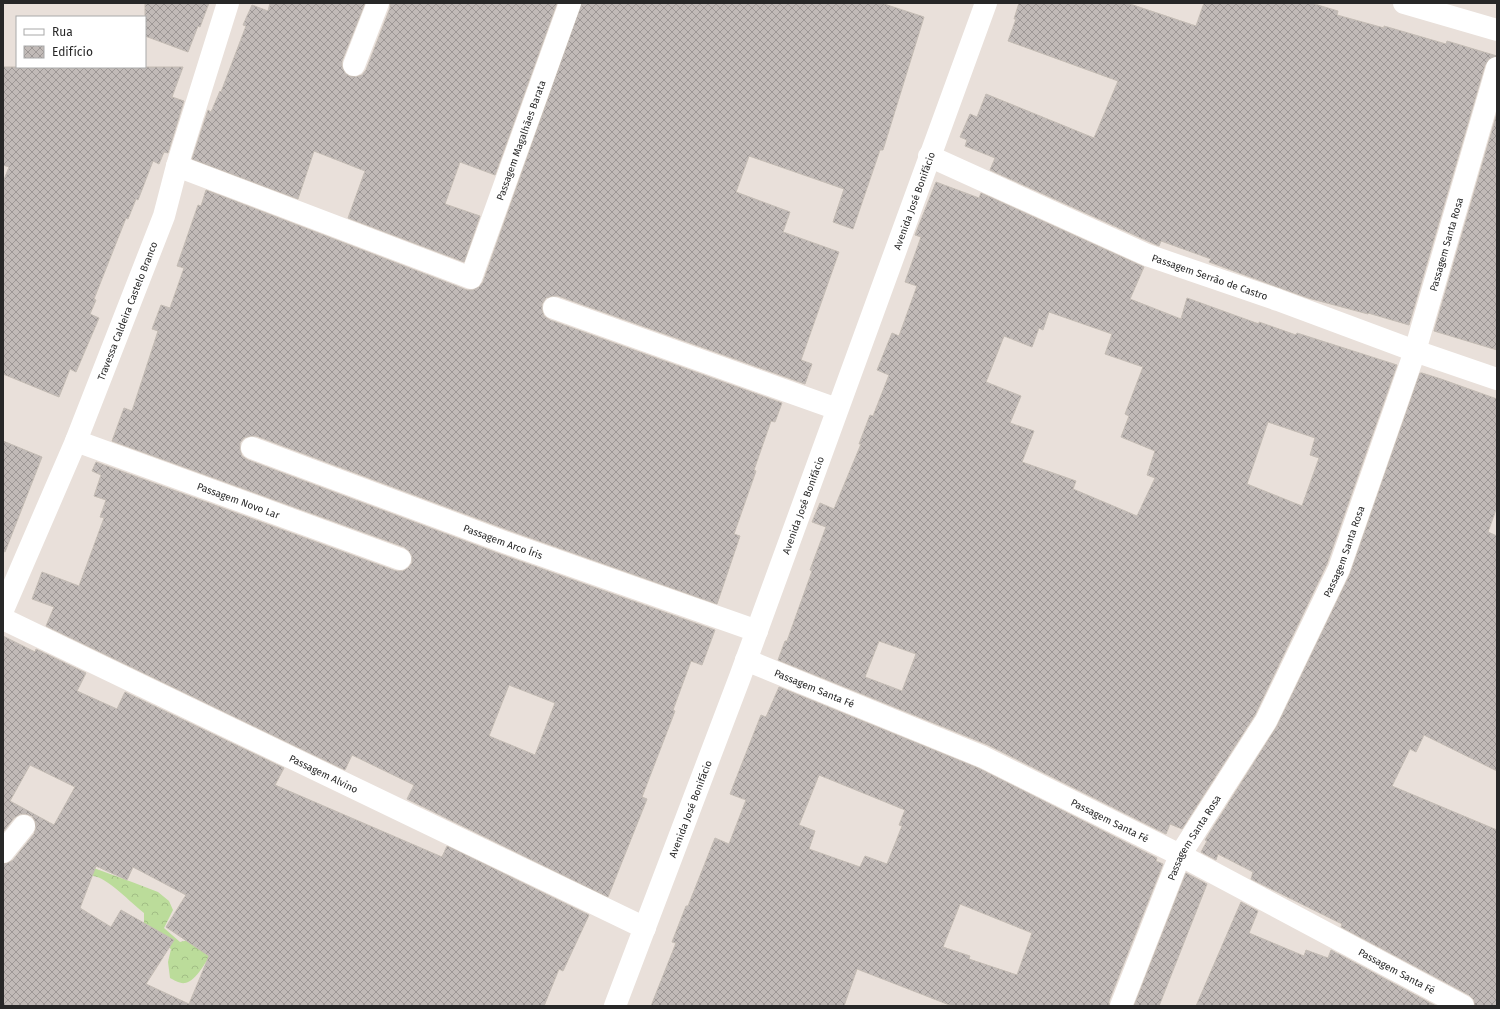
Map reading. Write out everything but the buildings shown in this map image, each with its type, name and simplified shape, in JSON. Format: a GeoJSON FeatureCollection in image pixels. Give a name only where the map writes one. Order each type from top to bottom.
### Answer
{"type":"FeatureCollection","features":[{"type":"Feature","properties":{"kind":"street","name":"Travessa Caldeira Castelo Branco"},"geometry":{"type":"LineString","coordinates":[[3,610],[76,441],[164,216],[177,166],[228,3]]}},
{"type":"Feature","properties":{"kind":"street"},"geometry":{"type":"LineString","coordinates":[[354,65],[378,3]]}},
{"type":"Feature","properties":{"kind":"street","name":"Passagem Magalhães Barata"},"geometry":{"type":"LineString","coordinates":[[177,166],[471,278],[570,3]]}},
{"type":"Feature","properties":{"kind":"street","name":"Avenida José Bonifácio"},"geometry":{"type":"LineString","coordinates":[[615,1006],[746,660],[986,3]]}},
{"type":"Feature","properties":{"kind":"street"},"geometry":{"type":"LineString","coordinates":[[1404,3],[1497,30]]}},
{"type":"Feature","properties":{"kind":"street","name":"Passagem Santa Rosa"},"geometry":{"type":"LineString","coordinates":[[1121,1006],[1180,855],[1266,721],[1339,569],[1415,351],[1497,68]]}},
{"type":"Feature","properties":{"kind":"street","name":"Passagem Serrão de Castro"},"geometry":{"type":"LineString","coordinates":[[929,156],[1147,255],[1278,300],[1415,351],[1497,379]]}},
{"type":"Feature","properties":{"kind":"street"},"geometry":{"type":"LineString","coordinates":[[554,308],[837,410]]}},
{"type":"Feature","properties":{"kind":"street","name":"Passagem Novo Lar"},"geometry":{"type":"LineString","coordinates":[[76,441],[400,559]]}},
{"type":"Feature","properties":{"kind":"street","name":"Passagem Arco Íris"},"geometry":{"type":"LineString","coordinates":[[252,448],[504,542],[757,630]]}},
{"type":"Feature","properties":{"kind":"street","name":"Passagem Alvino"},"geometry":{"type":"LineString","coordinates":[[3,619],[645,928]]}},
{"type":"Feature","properties":{"kind":"street","name":"Passagem Santa Fé"},"geometry":{"type":"LineString","coordinates":[[746,660],[982,757],[1180,855],[1463,1006]]}},
{"type":"Feature","properties":{"kind":"street"},"geometry":{"type":"LineString","coordinates":[[3,852],[24,826]]}},
{"type":"Feature","properties":{"kind":"green space"},"geometry":{"type":"Polygon","coordinates":[[[28,844],[158,892],[169,901],[173,910],[164,928],[180,942],[204,936],[214,949],[201,969],[189,982],[183,983],[170,978],[168,962],[171,949],[157,939],[144,924],[144,913],[105,881],[93,876],[81,878],[28,844]]]}}]}
